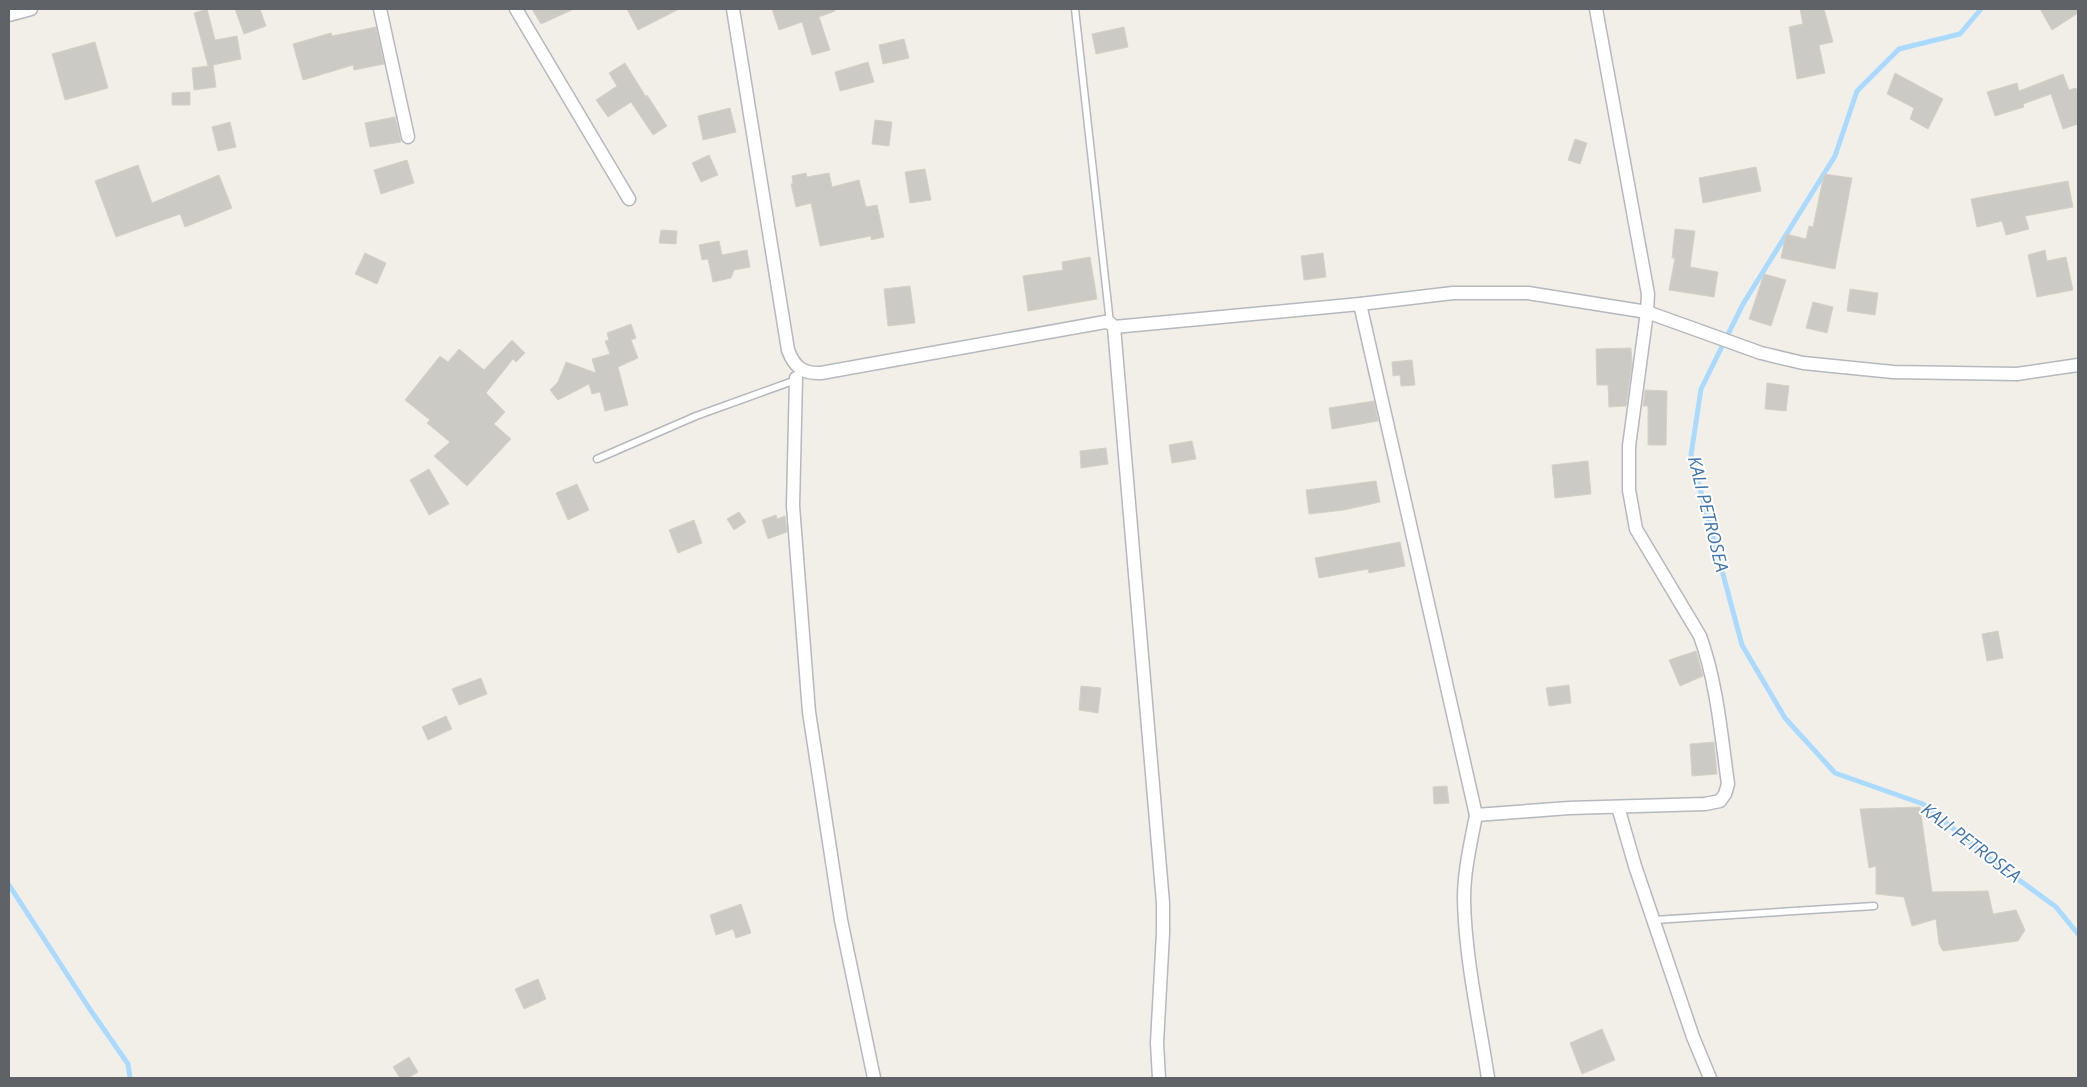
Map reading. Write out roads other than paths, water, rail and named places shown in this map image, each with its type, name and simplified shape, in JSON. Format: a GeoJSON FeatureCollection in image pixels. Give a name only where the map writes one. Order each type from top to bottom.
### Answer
{"type":"FeatureCollection","features":[{"type":"Feature","properties":{"kind":"street"},"geometry":{"type":"LineString","coordinates":[[9,15],[31,9]]}},
{"type":"Feature","properties":{"kind":"street"},"geometry":{"type":"LineString","coordinates":[[380,9],[408,137]]}},
{"type":"Feature","properties":{"kind":"street"},"geometry":{"type":"LineString","coordinates":[[516,9],[629,199]]}},
{"type":"Feature","properties":{"kind":"street"},"geometry":{"type":"LineString","coordinates":[[733,9],[788,350],[799,374],[793,506],[810,712],[841,920],[874,1078]]}},
{"type":"Feature","properties":{"kind":"street"},"geometry":{"type":"LineString","coordinates":[[1476,815],[1570,808],[1705,804],[1720,801],[1725,794],[1728,784],[1712,674],[1706,653],[1700,636],[1636,529],[1629,490],[1629,446],[1647,312],[1647,281],[1596,9]]}},
{"type":"Feature","properties":{"kind":"street"},"geometry":{"type":"LineString","coordinates":[[799,374],[821,373],[1095,324],[1112,325],[1360,304],[1453,293],[1528,293],[1647,312],[1788,361],[1893,372],[2026,374],[2078,365]]}},
{"type":"Feature","properties":{"kind":"street"},"geometry":{"type":"LineString","coordinates":[[1360,304],[1476,815],[1466,870],[1464,899],[1469,950],[1488,1078]]}},
{"type":"Feature","properties":{"kind":"street"},"geometry":{"type":"LineString","coordinates":[[1112,325],[1163,903],[1157,1043],[1159,1078]]}},
{"type":"Feature","properties":{"kind":"street"},"geometry":{"type":"LineString","coordinates":[[1618,807],[1635,866],[1710,1078]]}},
{"type":"Feature","properties":{"kind":"lane"},"geometry":{"type":"LineString","coordinates":[[1075,9],[1112,325]]}},
{"type":"Feature","properties":{"kind":"lane"},"geometry":{"type":"LineString","coordinates":[[597,459],[696,416],[793,381],[799,374]]}},
{"type":"Feature","properties":{"kind":"lane"},"geometry":{"type":"LineString","coordinates":[[1654,920],[1874,906]]}},
{"type":"Feature","properties":{"kind":"waterway","name":"KALI PETROSEA"},"geometry":{"type":"LineString","coordinates":[[1981,9],[1960,34],[1899,49],[1857,91],[1835,156],[1743,304],[1701,389],[1691,455],[1742,645],[1785,718],[1835,773],[1923,804],[1989,858],[2056,907],[2078,934]]}},
{"type":"Feature","properties":{"kind":"waterway"},"geometry":{"type":"LineString","coordinates":[[9,885],[128,1064],[130,1078]]}}]}
